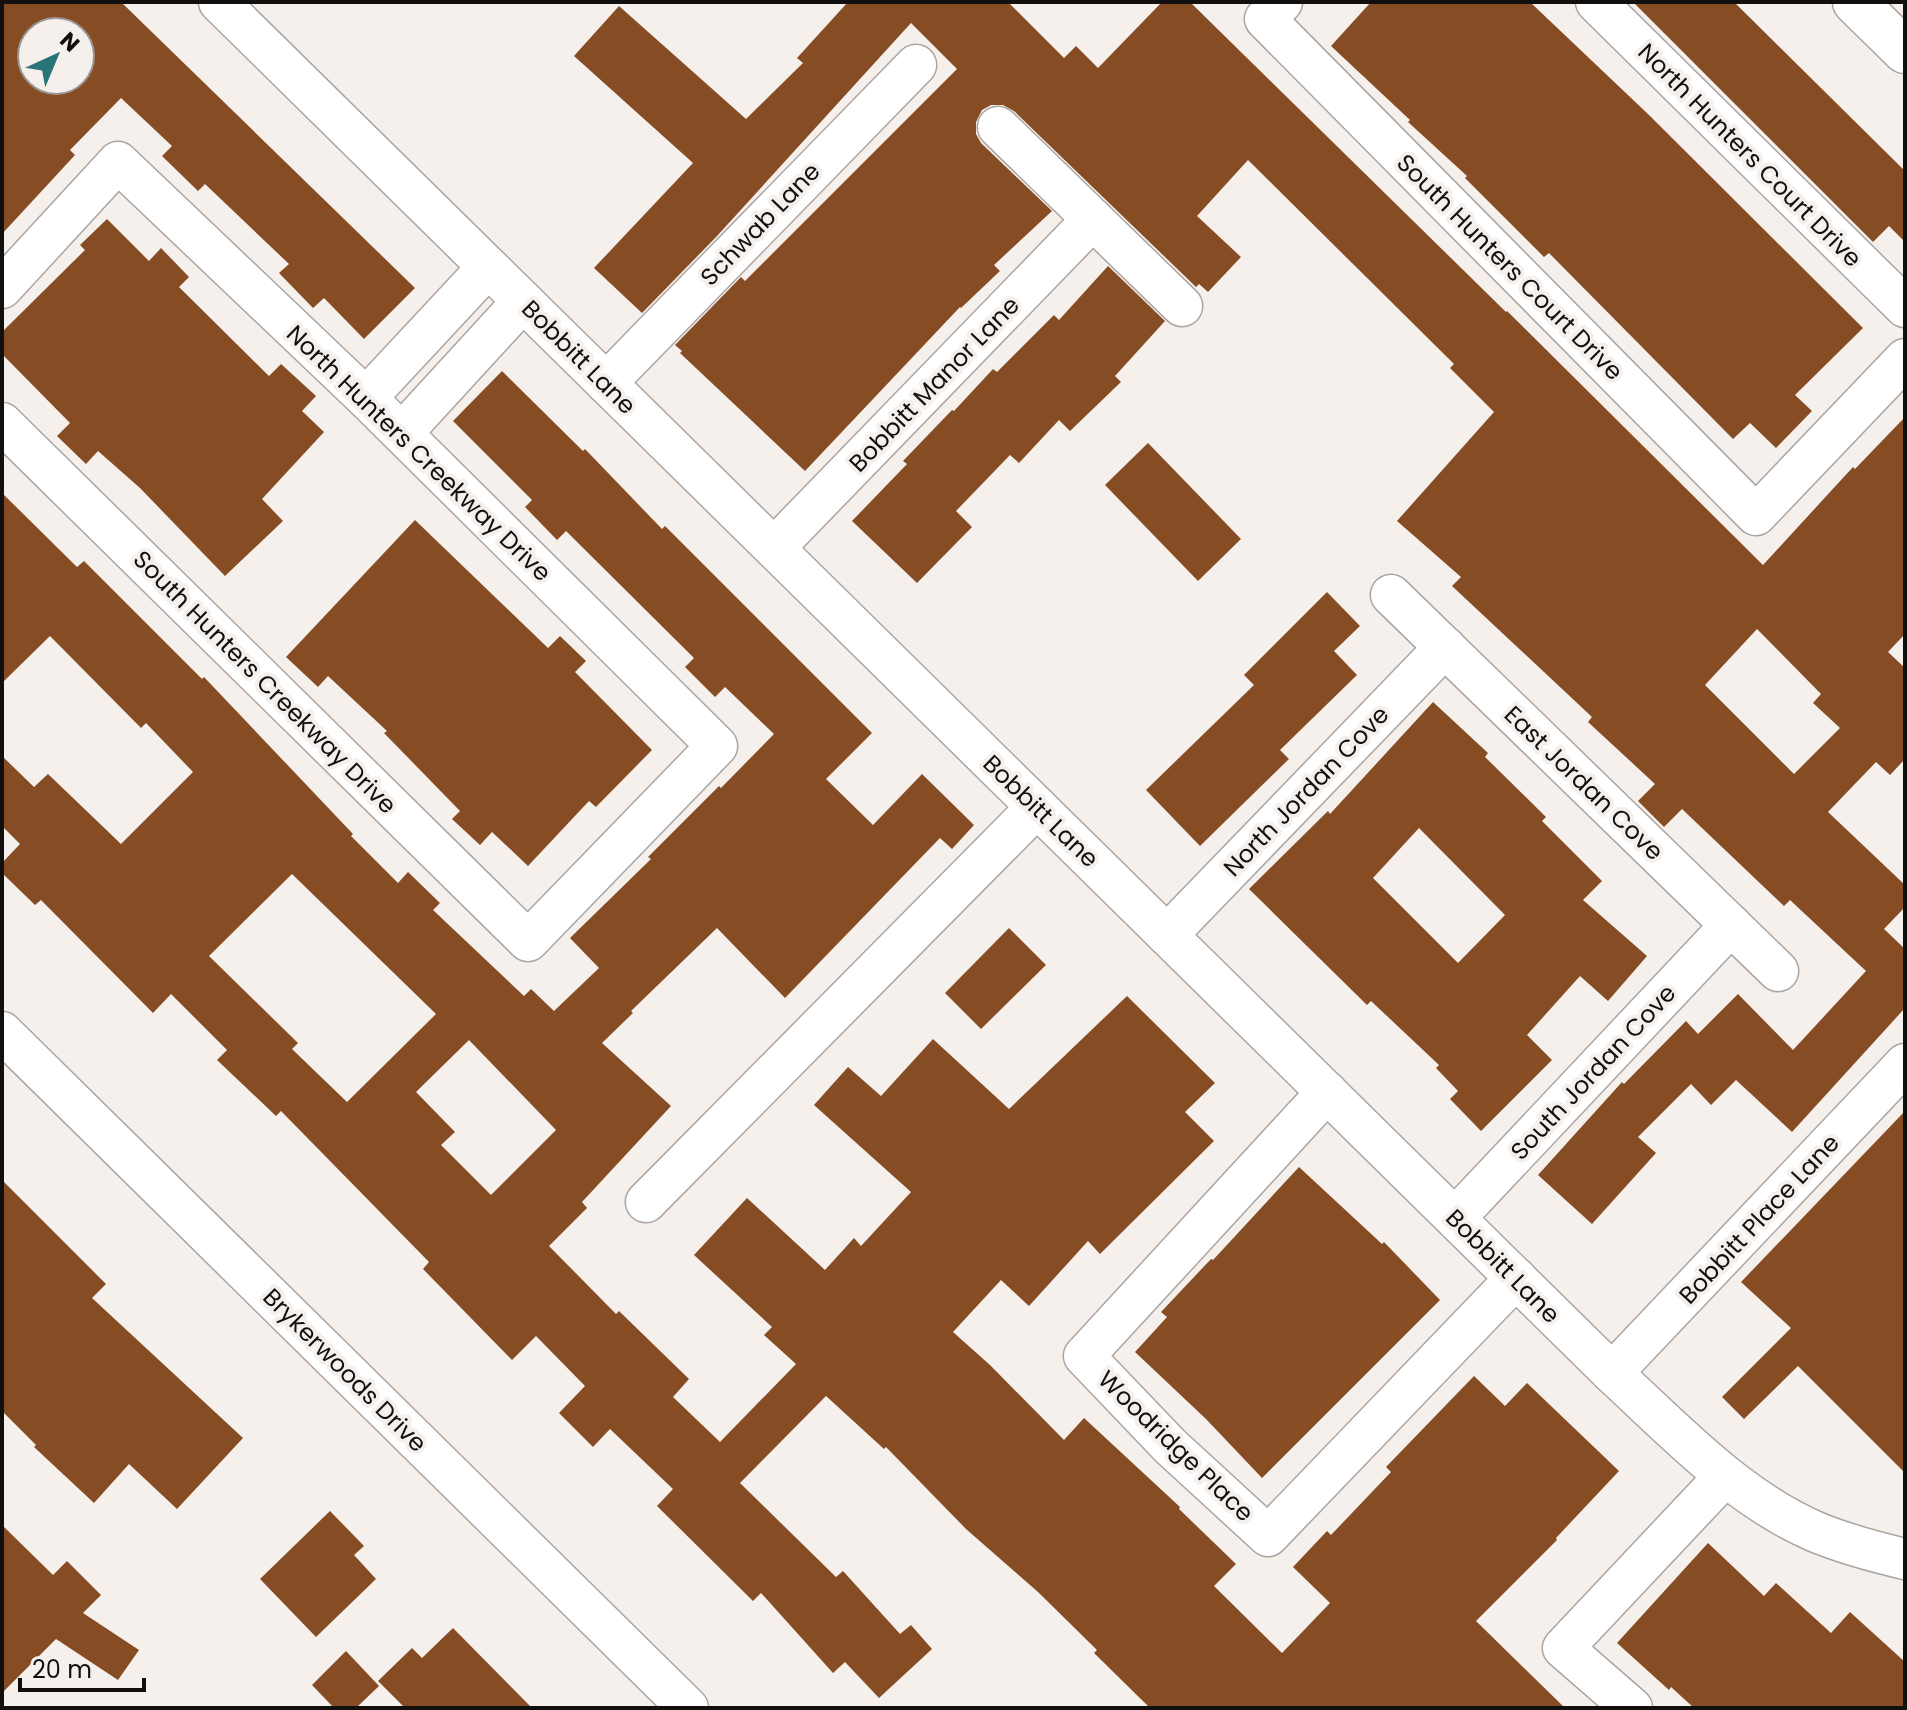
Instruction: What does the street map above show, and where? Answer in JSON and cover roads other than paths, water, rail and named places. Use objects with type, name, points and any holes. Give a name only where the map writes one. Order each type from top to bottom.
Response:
[{"type":"main road","points":[[1855,2],[1905,51]]},
{"type":"street","name":"Bobbitt Lane","points":[[219,2],[1612,1373],[1725,1476],[1779,1513],[1816,1532],[1905,1559]]},
{"type":"street","name":"North Hunters Court Drive","points":[[1596,2],[1905,307]]},
{"type":"street","name":"South Hunters Court Drive","points":[[1273,11],[1756,515],[1905,359]]},
{"type":"street","name":"Schwab Lane","points":[[606,383],[916,65]]},
{"type":"street","points":[[998,127],[1182,306]]},
{"type":"street","name":"North Hunters Creekway Drive","points":[[2,288],[118,162],[402,433],[717,746]]},
{"type":"street","name":"Bobbitt Manor Lane","points":[[774,548],[1093,219]]},
{"type":"street","points":[[366,398],[488,267]]},
{"type":"street","points":[[402,433],[523,301]]},
{"type":"street","name":"South Hunters Creekway Drive","points":[[2,423],[528,941],[717,746]]},
{"type":"street","name":"East Jordan Cove","points":[[1391,595],[1778,971]]},
{"type":"street","name":"North Jordan Cove","points":[[1167,935],[1445,647]]},
{"type":"street","points":[[646,1202],[1037,807]]},
{"type":"street","name":"South Jordan Cove","points":[[1455,1218],[1731,925]]},
{"type":"street","name":"Brykerwoods Drive","points":[[2,1032],[688,1708]]},
{"type":"street","name":"Bobbitt Place Lane","points":[[1612,1373],[1905,1064]]},
{"type":"street","name":"Woodridge Place","points":[[1327,1092],[1084,1356],[1170,1446],[1268,1536],[1516,1278]]},
{"type":"street","points":[[1632,1708],[1563,1648],[1725,1476]]}]
